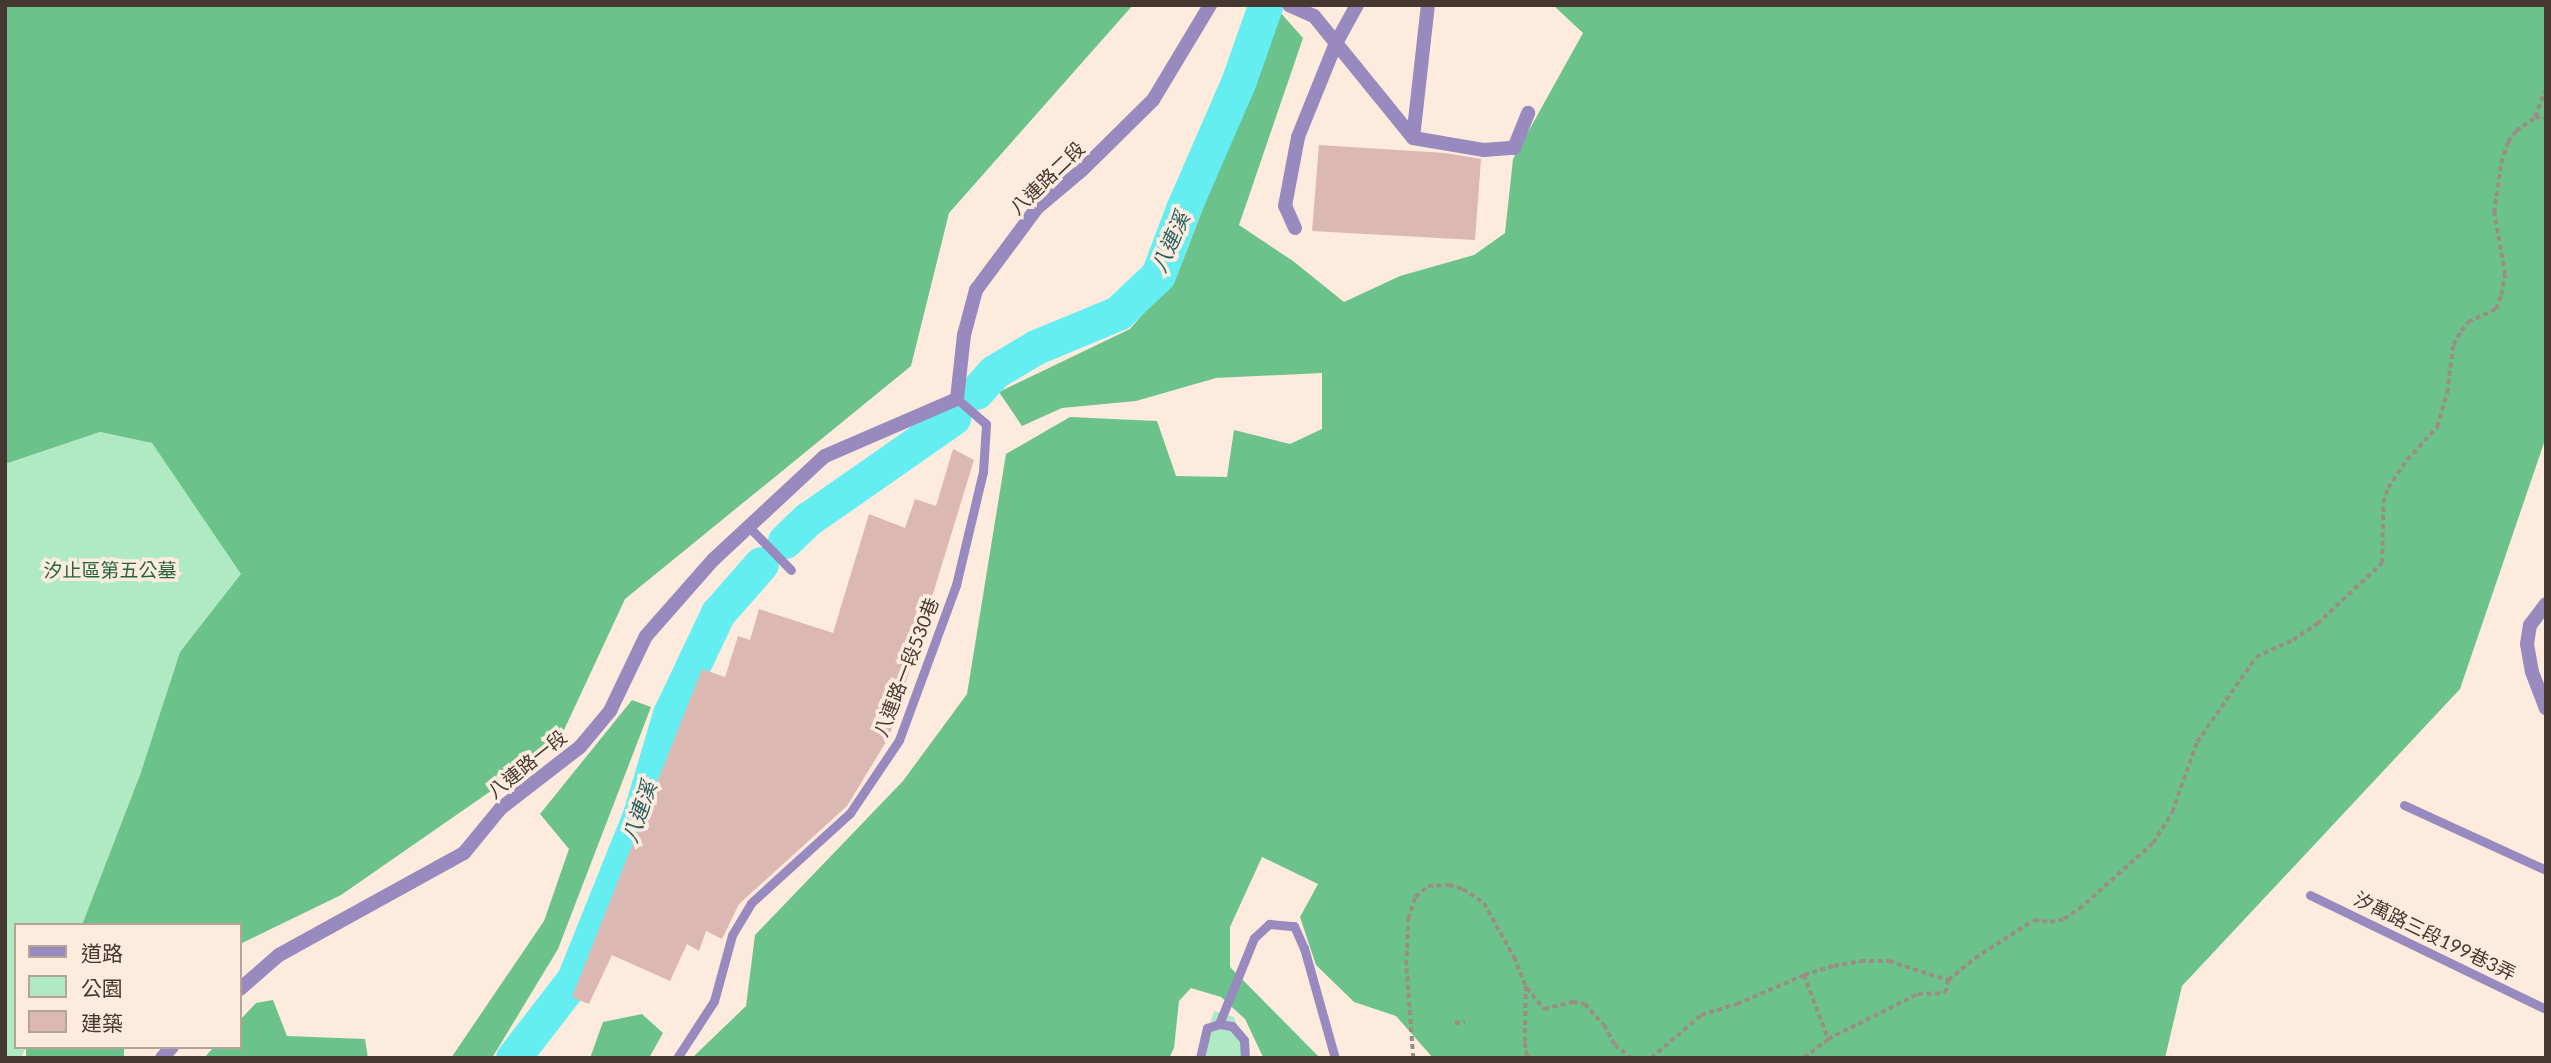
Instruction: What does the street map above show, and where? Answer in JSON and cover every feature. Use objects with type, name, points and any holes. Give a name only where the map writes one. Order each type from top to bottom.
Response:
[{"type":"street","name":"八連路二段","points":[[957,399],[964,335],[976,290],[1037,208],[1082,170],[1153,100],[1210,5]]},
{"type":"street","points":[[1289,5],[1314,16],[1413,138],[1483,150],[1514,148],[1528,113]]},
{"type":"street","points":[[1296,228],[1285,206],[1298,137],[1336,43],[1357,5]]},
{"type":"street","points":[[1413,138],[1428,5]]},
{"type":"street","name":"八連路一段","points":[[242,987],[279,955],[464,853],[501,808],[580,747],[610,711],[646,636],[715,559],[825,456],[957,399]]},
{"type":"street","points":[[2546,604],[2530,625],[2527,644],[2532,672],[2546,708]]},
{"type":"lane","name":"八連路一段530巷","points":[[677,1058],[715,1001],[732,935],[751,903],[850,813],[899,740],[956,585],[983,472],[986,424],[957,399]]},
{"type":"lane","points":[[749,527],[791,570]]},
{"type":"lane","points":[[2404,805],[2546,870]]},
{"type":"lane","name":"汐萬路三段199巷3弄","points":[[2310,895],[2546,1009]]},
{"type":"lane","points":[[1219,1024],[1254,938],[1269,924],[1294,926],[1304,948],[1335,1058]]},
{"type":"lane","points":[[1200,1058],[1207,1028],[1219,1024],[1232,1026],[1244,1040],[1245,1058]]},
{"type":"path","points":[[1804,1058],[1828,1039],[1919,993],[1945,993],[1948,979],[2034,920],[2050,922],[2064,919],[2080,909],[2153,844],[2172,812],[2197,742],[2256,657],[2293,640],[2316,624],[2382,564],[2381,516],[2388,488],[2407,460],[2437,427],[2447,393],[2453,345],[2461,331],[2468,322],[2496,309],[2501,295],[2505,275],[2494,213],[2496,186],[2508,142],[2516,131],[2535,117],[2546,88]]},
{"type":"path","points":[[2535,117],[2546,118]]},
{"type":"path","points":[[1413,1058],[1408,987],[1408,919],[1416,897],[1428,886],[1449,885],[1464,889],[1484,903],[1504,937],[1526,986],[1544,1009],[1573,1002],[1585,1004],[1604,1025],[1615,1045],[1632,1058]]},
{"type":"path","points":[[1410,894],[1416,897]]},
{"type":"path","points":[[1651,1058],[1701,1015],[1737,1004],[1804,975],[1861,961],[1889,961],[1948,979]]},
{"type":"path","points":[[1804,975],[1828,1039]]},
{"type":"path","points":[[1526,986],[1525,1043],[1527,1056],[1531,1058]]},
{"type":"path","points":[[1455,1023],[1465,1021]]},
{"type":"green space","points":[[5,5],[1133,5],[949,213],[911,366],[625,599],[557,745],[341,895],[242,943],[242,923],[83,923],[140,775],[180,652],[241,574],[152,443],[100,432],[5,464]]},
{"type":"green space","points":[[1553,5],[2546,5],[2546,437],[2460,689],[2182,986],[2165,1058],[1433,1058],[1396,1016],[1354,1002],[1316,965],[1300,917],[1318,884],[1262,857],[1230,927],[1230,967],[1320,1058],[1263,1057],[1245,1019],[1221,997],[1191,988],[1179,1001],[1174,1048],[1169,1058],[692,1058],[746,1006],[755,935],[903,781],[967,694],[1006,454],[1070,417],[1157,421],[1176,476],[1227,477],[1234,430],[1290,444],[1322,429],[1322,373],[1216,378],[1136,401],[1062,408],[1022,426],[999,392],[1130,329],[1178,273],[1279,11],[1303,38],[1239,225],[1293,261],[1344,302],[1400,276],[1474,255],[1505,233],[1513,159],[1583,33]]},
{"type":"green space","name":"汐止區第五公墓","points":[[100,432],[152,443],[242,574],[180,652],[140,775],[83,923],[14,923],[14,1049],[25,1049],[21,1058],[5,1058],[5,464]]},
{"type":"green space","points":[[632,700],[651,707],[558,949],[492,1058],[451,1058],[544,921],[569,849],[540,814]]},
{"type":"green space","points":[[273,1000],[287,1036],[365,1039],[368,1058],[204,1058],[212,1049],[242,1049],[242,1018],[256,1003]]},
{"type":"green space","points":[[1214,1011],[1234,1017],[1249,1058],[1199,1058]]},
{"type":"green space","points":[[642,1014],[663,1033],[649,1058],[590,1058],[603,1022]]},
{"type":"green space","points":[[26,1049],[124,1049],[124,1058],[26,1058]]},
{"type":"building","points":[[1319,145],[1445,153],[1481,159],[1475,240],[1312,231]]},
{"type":"building","points":[[953,449],[974,460],[889,737],[847,806],[739,904],[722,939],[706,931],[699,951],[687,944],[670,981],[612,955],[589,1004],[572,997],[702,669],[725,677],[738,636],[750,640],[759,609],[833,633],[869,514],[905,528],[915,499],[936,506]]},
{"type":"waterway","name":"八連溪","points":[[976,392],[994,372],[1036,347],[1118,313],[1158,275],[1183,209],[1239,80],[1265,6]]},
{"type":"waterway","name":"八連溪","points":[[785,541],[808,519],[953,418]]},
{"type":"waterway","name":"八連溪","points":[[513,1058],[574,979],[640,815],[670,714],[718,613],[761,564]]}]
